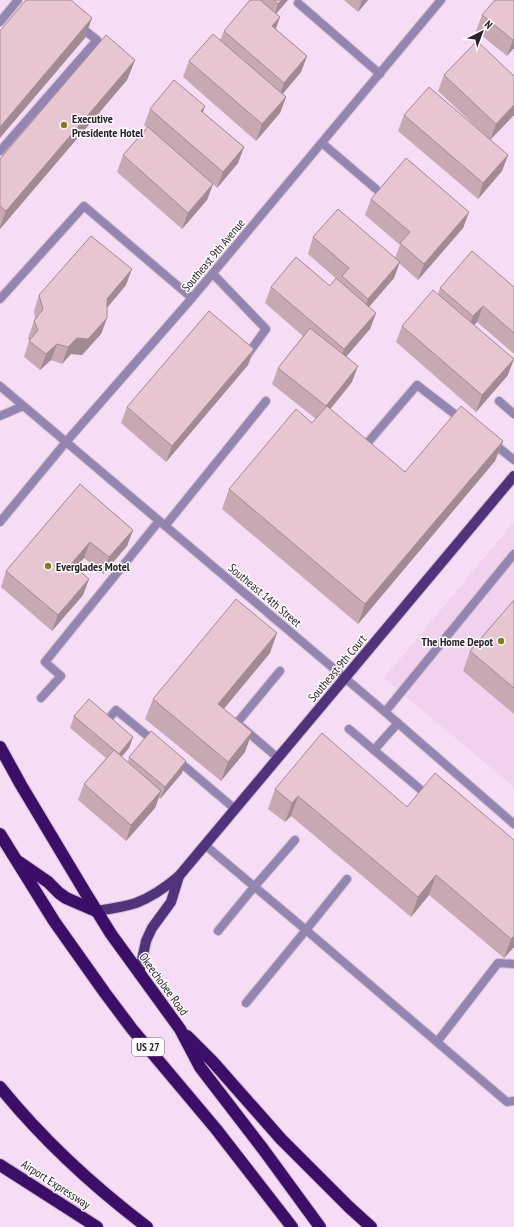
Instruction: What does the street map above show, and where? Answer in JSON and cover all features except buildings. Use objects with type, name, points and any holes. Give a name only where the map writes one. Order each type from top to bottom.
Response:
[{"type":"highway","name":"Okeechobee Road","points":[[0,747],[96,911],[139,974],[180,1029],[200,1067],[320,1227]]},
{"type":"highway","name":"US 27","points":[[0,834],[67,940],[105,993],[132,1029],[216,1128],[292,1227]]},
{"type":"highway","points":[[15,859],[48,882],[66,898],[96,911]]},
{"type":"highway","points":[[180,1029],[213,1062],[281,1139],[371,1227]]},
{"type":"highway","points":[[0,1087],[18,1109],[82,1173],[116,1203],[147,1227]]},
{"type":"highway","name":"Airport Expressway","points":[[0,1165],[96,1227]]},
{"type":"main road","name":"Southeast 9th Court","points":[[96,911],[123,906],[143,900],[161,890],[179,876],[514,476]]},
{"type":"main road","name":"Southeast 9th Court","points":[[139,974],[146,941],[152,928],[171,902],[179,876]]},
{"type":"street","points":[[0,22],[18,0]]},
{"type":"street","name":"Southeast 9th Avenue","points":[[0,522],[66,442],[213,274],[441,0]]},
{"type":"street","points":[[298,3],[380,74]]},
{"type":"street","points":[[0,152],[97,40],[72,20]]},
{"type":"street","points":[[322,143],[376,189]]},
{"type":"street","points":[[0,299],[84,206],[192,298]]},
{"type":"street","points":[[213,274],[266,329],[248,354]]},
{"type":"street","points":[[364,446],[417,385],[466,423]]},
{"type":"street","name":"Southeast 14th Street","points":[[0,386],[398,723],[514,824]]},
{"type":"street","points":[[41,698],[61,676],[45,662],[266,400]]},
{"type":"street","points":[[499,401],[514,414]]},
{"type":"street","points":[[0,416],[23,406]]},
{"type":"street","points":[[484,437],[514,460]]},
{"type":"street","points":[[385,712],[514,554]]},
{"type":"street","points":[[278,758],[237,723],[280,670]]},
{"type":"street","points":[[99,730],[116,710],[235,809]]},
{"type":"street","points":[[374,750],[398,723]]},
{"type":"street","points":[[349,729],[420,789]]},
{"type":"street","points":[[218,930],[254,886],[296,840]]},
{"type":"street","points":[[205,844],[507,1102],[514,1101]]},
{"type":"street","points":[[246,1003],[347,879]]},
{"type":"street","points":[[437,1042],[498,963],[514,964]]},
{"type":"shaded area","points":[[514,522],[514,787],[384,678]]},
{"type":"place","name":"Executive Presidente Hotel","points":[[64,125]]},
{"type":"place","name":"Everglades Motel","points":[[48,566]]},
{"type":"place","name":"The Home Depot","points":[[501,641]]}]
